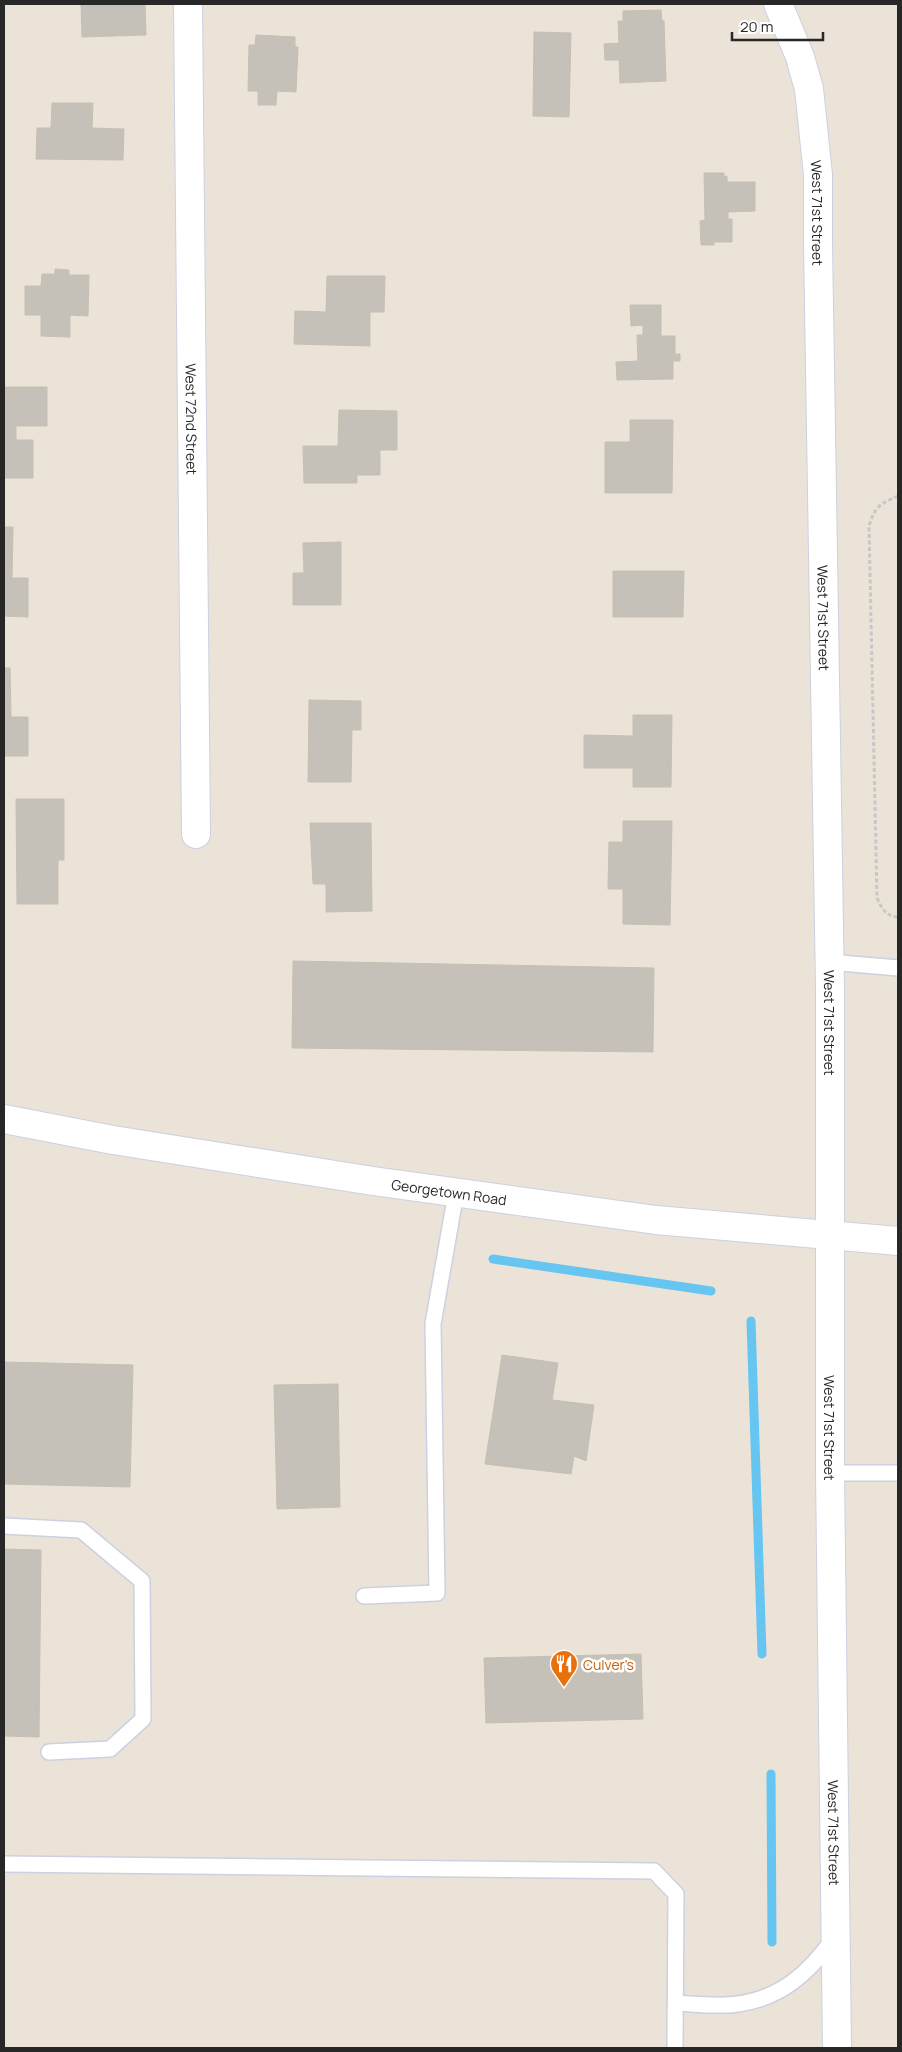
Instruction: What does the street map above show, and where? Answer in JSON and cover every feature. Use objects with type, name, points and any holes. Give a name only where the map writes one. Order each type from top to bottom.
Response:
[{"type":"main road","name":"West 72nd Street","points":[[188,4],[196,834]]},
{"type":"main road","name":"West 71st Street","points":[[778,4],[800,57],[809,89],[814,125],[819,202],[818,264],[829,962],[830,1473],[837,2048]]},
{"type":"main road","name":"Georgetown Road","points":[[4,1119],[113,1140],[456,1192],[699,1225],[898,1241]]},
{"type":"lane","points":[[829,962],[898,968]]},
{"type":"lane","points":[[364,1596],[437,1593],[433,1324],[456,1192]]},
{"type":"lane","points":[[830,1473],[898,1473]]},
{"type":"lane","points":[[4,1526],[81,1530],[142,1581],[143,1719],[110,1749],[49,1752]]},
{"type":"lane","points":[[4,1864],[654,1871],[676,1894],[675,2048]]},
{"type":"lane","points":[[676,2003],[737,2004],[764,1997],[791,1984],[816,1962],[836,1936]]},
{"type":"path","points":[[898,496],[881,504],[873,511],[869,526],[877,898],[882,911],[892,917],[898,917]]},
{"type":"building","points":[[81,4],[145,4],[146,35],[82,37]]},
{"type":"building","points":[[661,10],[662,21],[664,21],[666,81],[620,83],[619,60],[605,60],[604,44],[619,43],[618,21],[623,21],[623,11]]},
{"type":"building","points":[[534,32],[571,33],[569,117],[533,116]]},
{"type":"building","points":[[256,35],[295,37],[295,47],[298,47],[296,92],[277,91],[276,105],[258,105],[258,91],[248,91],[249,45],[255,45]]},
{"type":"building","points":[[52,103],[93,103],[92,128],[124,129],[123,160],[36,159],[37,128],[51,128]]},
{"type":"building","points":[[704,173],[724,173],[724,177],[727,176],[727,182],[755,182],[755,211],[728,212],[728,219],[732,219],[732,242],[714,242],[714,245],[701,245],[700,221],[705,220]]},
{"type":"building","points":[[55,269],[69,270],[69,275],[89,275],[88,316],[70,315],[70,337],[41,336],[41,315],[25,315],[25,286],[41,286],[42,274],[55,274]]},
{"type":"building","points":[[327,276],[385,276],[384,312],[370,312],[370,346],[294,344],[295,311],[326,312]]},
{"type":"building","points":[[630,305],[661,305],[661,336],[675,336],[675,354],[680,354],[680,361],[673,361],[673,379],[617,380],[616,362],[638,361],[637,335],[643,335],[643,325],[631,326]]},
{"type":"building","points":[[4,387],[47,387],[47,426],[16,426],[16,440],[33,440],[33,478],[4,478]]},
{"type":"building","points":[[339,410],[397,411],[397,450],[380,450],[380,475],[357,475],[357,483],[304,483],[303,446],[338,446]]},
{"type":"building","points":[[630,420],[673,420],[672,493],[605,493],[605,442],[630,442]]},
{"type":"building","points":[[4,527],[13,527],[12,578],[28,578],[28,617],[4,616]]},
{"type":"building","points":[[341,542],[341,605],[293,605],[293,573],[304,573],[303,543]]},
{"type":"building","points":[[613,571],[684,571],[683,617],[613,617]]},
{"type":"building","points":[[4,668],[10,668],[11,717],[28,717],[28,756],[4,756]]},
{"type":"building","points":[[309,700],[361,701],[361,730],[352,730],[351,782],[308,782]]},
{"type":"building","points":[[633,715],[672,715],[671,787],[633,787],[633,768],[584,768],[584,735],[633,736]]},
{"type":"building","points":[[16,799],[64,799],[64,860],[58,860],[58,904],[17,904]]},
{"type":"building","points":[[623,821],[672,821],[670,925],[623,924],[623,889],[608,889],[609,842],[623,842]]},
{"type":"building","points":[[310,823],[371,823],[372,911],[326,912],[326,884],[313,884]]},
{"type":"building","points":[[293,961],[654,968],[653,1052],[292,1048]]},
{"type":"building","points":[[502,1355],[558,1363],[552,1400],[594,1405],[586,1461],[574,1456],[571,1474],[485,1464]]},
{"type":"building","points":[[4,1362],[133,1365],[130,1487],[4,1484]]},
{"type":"building","points":[[338,1384],[340,1507],[277,1509],[274,1385]]},
{"type":"building","points":[[4,1549],[41,1550],[39,1737],[4,1736]]},
{"type":"building","name":"Culver's","points":[[641,1654],[643,1719],[486,1723],[484,1658]]},
{"type":"waterway","points":[[493,1259],[711,1291]]},
{"type":"waterway","points":[[751,1321],[762,1654]]},
{"type":"waterway","points":[[771,1774],[772,1942]]},
{"type":"place","name":"Culver's","points":[[564,1688]]}]
